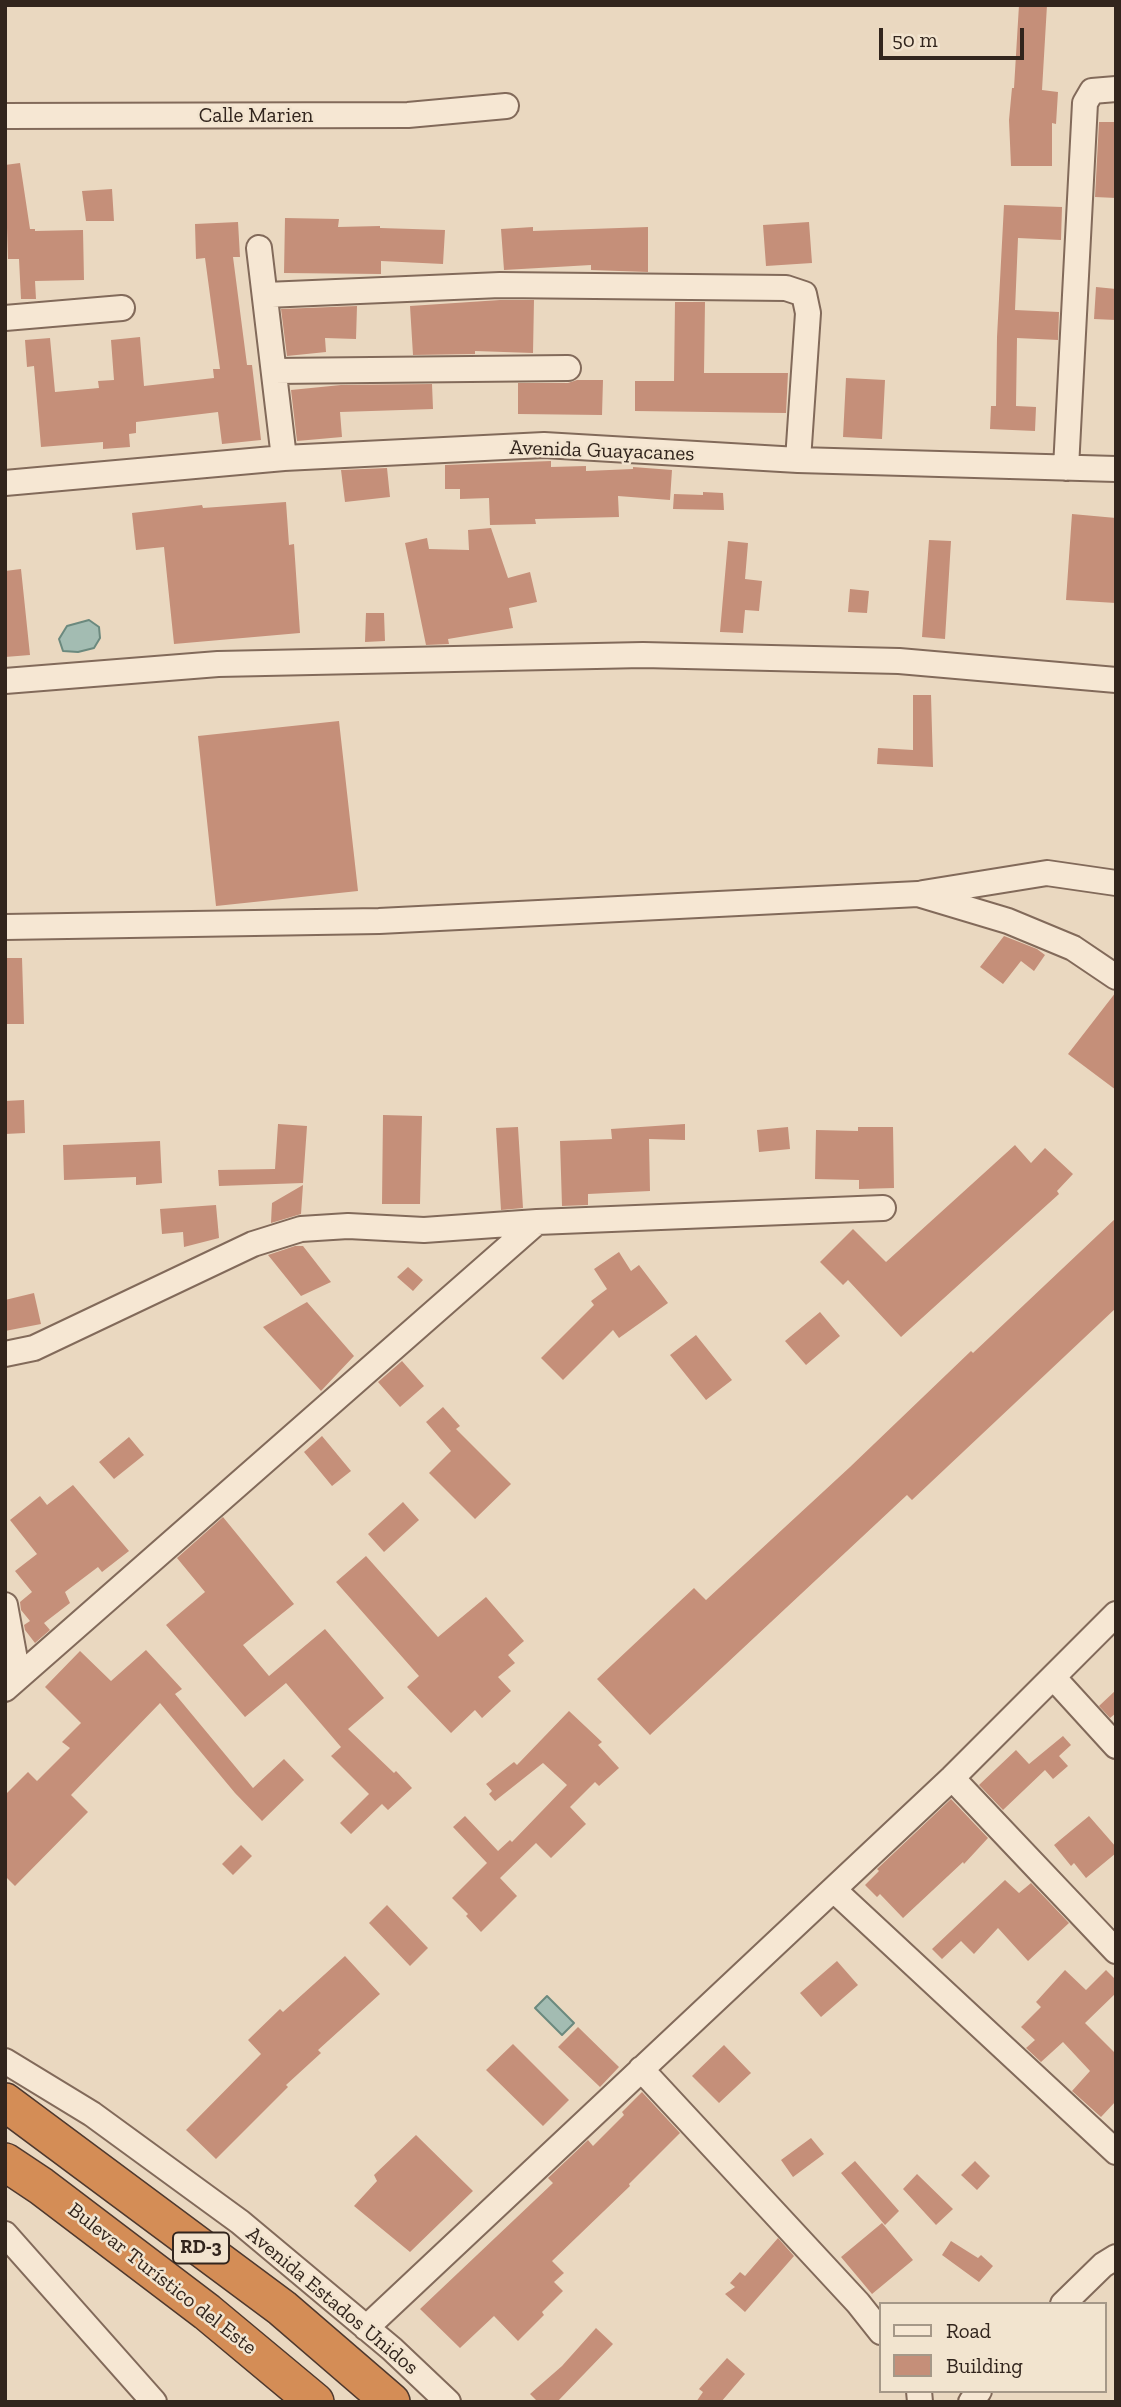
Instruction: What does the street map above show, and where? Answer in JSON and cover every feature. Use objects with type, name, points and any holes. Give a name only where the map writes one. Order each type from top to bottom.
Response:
[{"type":"highway","name":"RD-3","points":[[5,2102],[282,2308],[391,2402]]},
{"type":"highway","name":"Bulevar Turístico del Este","points":[[5,2162],[41,2186],[207,2312],[315,2402]]},
{"type":"street","points":[[1066,468],[1085,103],[1092,92],[1116,89]]},
{"type":"street","name":"Calle Marien","points":[[5,116],[408,115],[506,106]]},
{"type":"street","points":[[259,248],[284,458]]},
{"type":"street","points":[[266,295],[499,285],[786,288],[804,294],[808,313],[798,460]]},
{"type":"street","points":[[5,318],[122,308]]},
{"type":"street","points":[[274,371],[568,368]]},
{"type":"street","name":"Avenida Guayacanes","points":[[5,483],[284,458],[544,445],[798,460],[1116,469]]},
{"type":"street","points":[[5,681],[218,664],[643,655],[899,661],[1116,681]]},
{"type":"street","points":[[5,927],[379,921],[918,894],[1047,873],[1116,883]]},
{"type":"street","points":[[918,894],[1008,922],[1073,948],[1116,977]]},
{"type":"street","points":[[5,1354],[34,1348],[253,1244],[301,1229],[348,1226],[424,1230],[537,1222],[883,1208]]},
{"type":"street","points":[[12,1682],[537,1222]]},
{"type":"street","points":[[5,1605],[12,1682]]},
{"type":"street","points":[[366,2328],[952,1778],[1116,1614]]},
{"type":"street","points":[[1053,1677],[1116,1746]]},
{"type":"street","points":[[952,1778],[1116,1951]]},
{"type":"street","points":[[834,1889],[1116,2152]]},
{"type":"street","name":"Avenida Estados Unidos","points":[[5,2061],[92,2114],[240,2222],[366,2328],[448,2402]]},
{"type":"street","points":[[641,2069],[858,2303],[880,2331]]},
{"type":"street","points":[[5,2234],[154,2402]]},
{"type":"street","points":[[1065,2302],[1103,2265],[1116,2257]]},
{"type":"shaded area","points":[[89,620],[99,627],[100,638],[94,648],[78,652],[63,651],[59,639],[67,626]]},
{"type":"shaded area","points":[[547,1996],[574,2023],[562,2035],[535,2008]]},
{"type":"building","points":[[1019,5],[1047,5],[1042,90],[1058,92],[1056,124],[1052,123],[1052,166],[1011,166],[1009,120],[1014,88]]},
{"type":"building","points":[[1099,122],[1116,122],[1116,198],[1095,197]]},
{"type":"building","points":[[20,163],[30,229],[83,230],[84,280],[35,281],[36,299],[21,299],[19,259],[8,259],[5,165]]},
{"type":"building","points":[[112,189],[114,221],[86,221],[82,191]]},
{"type":"building","points":[[1004,205],[1062,207],[1061,240],[1018,238],[1015,310],[1059,312],[1058,340],[1017,338],[1016,406],[1036,407],[1035,431],[990,429],[991,406],[996,406]]},
{"type":"building","points":[[285,218],[339,219],[338,227],[380,226],[445,230],[443,264],[381,261],[381,274],[284,273]]},
{"type":"building","points":[[238,222],[240,257],[233,257],[247,365],[252,365],[261,440],[222,444],[218,412],[136,422],[136,433],[129,434],[130,447],[103,449],[103,442],[41,447],[34,366],[27,367],[25,340],[50,338],[55,392],[99,388],[98,381],[114,380],[111,340],[140,337],[144,386],[214,378],[213,369],[220,369],[205,258],[196,259],[195,224]]},
{"type":"building","points":[[809,222],[812,263],[766,266],[763,225]]},
{"type":"building","points":[[533,227],[533,231],[648,227],[648,272],[591,270],[591,265],[504,270],[501,229]]},
{"type":"building","points":[[1096,287],[1116,289],[1116,320],[1094,319]]},
{"type":"building","points":[[534,300],[533,353],[475,351],[475,354],[413,355],[410,306]]},
{"type":"building","points":[[675,302],[705,302],[704,373],[788,373],[786,413],[635,411],[635,381],[674,381]]},
{"type":"building","points":[[357,306],[356,339],[325,338],[326,352],[287,356],[281,309]]},
{"type":"building","points":[[846,378],[885,380],[882,439],[843,437]]},
{"type":"building","points":[[577,380],[603,380],[602,415],[518,414],[518,383],[568,383]]},
{"type":"building","points":[[432,384],[433,409],[340,412],[342,437],[297,441],[291,390],[341,385]]},
{"type":"building","points":[[551,461],[551,467],[586,466],[586,471],[633,467],[672,470],[670,500],[618,496],[619,517],[535,519],[536,524],[490,525],[489,498],[460,499],[460,489],[445,489],[445,465]]},
{"type":"building","points":[[387,468],[390,497],[345,502],[341,470]]},
{"type":"building","points":[[703,492],[723,493],[724,510],[673,509],[674,494],[703,495]]},
{"type":"building","points":[[286,502],[289,545],[294,544],[300,633],[174,644],[164,547],[136,550],[132,513],[202,505],[203,508]]},
{"type":"building","points":[[1072,514],[1116,518],[1116,603],[1066,600]]},
{"type":"building","points":[[491,528],[508,578],[530,572],[537,602],[509,608],[513,628],[448,639],[449,644],[426,645],[405,543],[427,538],[429,549],[469,550],[468,530]]},
{"type":"building","points":[[929,540],[951,541],[945,639],[922,637]]},
{"type":"building","points":[[728,541],[748,543],[745,579],[762,581],[759,611],[745,610],[743,633],[720,632]]},
{"type":"building","points":[[21,569],[30,655],[5,657],[5,571]]},
{"type":"building","points":[[850,589],[869,591],[867,613],[848,612]]},
{"type":"building","points":[[366,613],[384,613],[385,641],[365,642]]},
{"type":"building","points":[[913,695],[931,695],[933,767],[877,764],[878,748],[913,750]]},
{"type":"building","points":[[339,721],[358,891],[216,906],[198,736]]},
{"type":"building","points":[[1004,936],[1045,955],[1034,971],[1021,961],[1003,984],[980,967]]},
{"type":"building","points":[[6,958],[22,958],[24,1024],[5,1024]]},
{"type":"building","points":[[1116,992],[1116,1090],[1068,1054]]},
{"type":"building","points":[[24,1100],[25,1133],[5,1134],[5,1101]]},
{"type":"building","points":[[383,1115],[422,1116],[420,1204],[382,1204]]},
{"type":"building","points":[[278,1124],[307,1126],[303,1183],[219,1186],[218,1170],[275,1169]]},
{"type":"building","points":[[685,1124],[685,1140],[649,1139],[650,1191],[588,1194],[588,1205],[562,1206],[560,1141],[612,1139],[611,1129]]},
{"type":"building","points":[[518,1127],[523,1208],[501,1210],[496,1128]]},
{"type":"building","points":[[788,1127],[790,1149],[759,1152],[757,1130]]},
{"type":"building","points":[[858,1127],[893,1127],[894,1188],[859,1189],[859,1180],[815,1179],[816,1130],[858,1131]]},
{"type":"building","points":[[160,1141],[162,1183],[136,1185],[136,1177],[64,1180],[63,1145]]},
{"type":"building","points":[[1015,1145],[1031,1163],[1045,1148],[1073,1174],[1057,1191],[1059,1194],[901,1337],[848,1280],[843,1285],[820,1262],[853,1229],[886,1262]]},
{"type":"building","points":[[303,1185],[301,1214],[271,1223],[272,1203]]},
{"type":"building","points":[[216,1205],[219,1238],[184,1247],[183,1232],[162,1234],[160,1209]]},
{"type":"building","points":[[1116,1218],[1116,1308],[912,1500],[907,1495],[650,1735],[597,1679],[694,1588],[706,1600]]},
{"type":"building","points":[[303,1246],[331,1282],[301,1296],[268,1255]]},
{"type":"building","points":[[619,1252],[631,1271],[639,1265],[668,1303],[619,1338],[613,1330],[563,1380],[541,1358],[594,1305],[591,1301],[607,1289],[594,1269]]},
{"type":"building","points":[[408,1267],[423,1280],[413,1291],[397,1277]]},
{"type":"building","points":[[34,1293],[41,1324],[5,1331],[5,1300]]},
{"type":"building","points":[[307,1302],[354,1356],[321,1391],[263,1327]]},
{"type":"building","points":[[820,1312],[840,1336],[806,1365],[785,1341]]},
{"type":"building","points":[[696,1335],[732,1380],[706,1400],[670,1355]]},
{"type":"building","points":[[402,1361],[424,1386],[400,1407],[378,1382]]},
{"type":"building","points":[[443,1407],[460,1426],[456,1429],[511,1484],[475,1519],[429,1473],[451,1451],[426,1422]]},
{"type":"building","points":[[322,1436],[351,1471],[332,1486],[304,1452]]},
{"type":"building","points":[[129,1437],[144,1455],[114,1479],[99,1462]]},
{"type":"building","points":[[73,1485],[129,1551],[102,1572],[98,1567],[65,1592],[70,1603],[44,1623],[50,1630],[35,1643],[25,1630],[24,1625],[30,1621],[21,1610],[20,1602],[32,1592],[15,1571],[37,1554],[10,1520],[40,1496],[47,1505]]},
{"type":"building","points":[[403,1502],[419,1520],[384,1552],[368,1534]]},
{"type":"building","points":[[223,1517],[294,1604],[243,1645],[269,1676],[325,1629],[384,1698],[348,1729],[412,1788],[388,1810],[382,1804],[351,1834],[340,1823],[369,1794],[331,1756],[341,1747],[286,1683],[245,1717],[166,1625],[205,1592],[177,1558]]},
{"type":"building","points":[[366,1556],[438,1637],[486,1597],[524,1641],[508,1655],[515,1663],[498,1677],[511,1691],[482,1718],[475,1710],[451,1733],[407,1687],[419,1676],[336,1582]]},
{"type":"building","points":[[146,1650],[182,1689],[175,1694],[253,1788],[284,1759],[304,1780],[262,1821],[235,1793],[160,1703],[71,1795],[88,1812],[15,1886],[5,1876],[5,1795],[28,1772],[37,1781],[70,1748],[62,1742],[81,1723],[45,1687],[80,1651],[111,1681]]},
{"type":"building","points":[[1116,1690],[1116,1713],[1110,1718],[1099,1706]]},
{"type":"building","points":[[569,1711],[602,1742],[598,1745],[619,1768],[599,1786],[595,1782],[570,1807],[586,1824],[551,1858],[536,1843],[500,1878],[517,1896],[481,1932],[452,1898],[487,1863],[453,1827],[465,1816],[498,1851],[510,1840],[512,1842],[567,1785],[543,1763],[495,1801],[486,1784],[514,1762],[517,1765]]},
{"type":"building","points":[[1063,1736],[1071,1745],[1059,1756],[1068,1766],[1053,1779],[1045,1770],[1003,1810],[979,1785],[1016,1750],[1029,1764]]},
{"type":"building","points":[[951,1799],[988,1838],[964,1864],[963,1862],[903,1918],[880,1894],[877,1897],[865,1885],[879,1871],[877,1869]]},
{"type":"building","points":[[1089,1816],[1116,1847],[1116,1853],[1086,1878],[1074,1863],[1071,1866],[1054,1845]]},
{"type":"building","points":[[241,1845],[252,1856],[233,1875],[222,1864]]},
{"type":"building","points":[[1005,1880],[1019,1893],[1031,1883],[1069,1923],[1028,1961],[998,1928],[974,1954],[961,1941],[942,1959],[932,1949]]},
{"type":"building","points":[[387,1905],[428,1948],[410,1966],[369,1923]]},
{"type":"building","points":[[345,1956],[380,1994],[318,2050],[321,2053],[286,2085],[288,2087],[216,2159],[186,2130],[261,2054],[248,2040],[280,2009],[283,2012]]},
{"type":"building","points":[[837,1961],[858,1985],[821,2017],[800,1993]]},
{"type":"building","points":[[1065,1970],[1086,1990],[1106,1970],[1116,1980],[1116,1993],[1085,2023],[1116,2054],[1116,2101],[1101,2117],[1072,2091],[1090,2071],[1063,2042],[1041,2062],[1026,2048],[1035,2040],[1021,2027],[1041,2007],[1036,2002]]},
{"type":"building","points":[[578,2027],[619,2067],[600,2087],[558,2047]]},
{"type":"building","points":[[513,2044],[569,2100],[543,2126],[486,2070]]},
{"type":"building","points":[[724,2045],[751,2073],[719,2103],[692,2076]]},
{"type":"building","points":[[642,2092],[680,2133],[630,2186],[552,2261],[564,2273],[554,2282],[563,2291],[518,2341],[494,2316],[460,2348],[420,2309],[553,2183],[548,2178],[588,2140],[593,2146],[624,2115],[622,2112]]},
{"type":"building","points":[[416,2135],[473,2191],[410,2252],[354,2206],[377,2181],[374,2175]]},
{"type":"building","points":[[811,2138],[824,2154],[793,2177],[781,2160]]},
{"type":"building","points":[[855,2161],[899,2211],[885,2225],[841,2173]]},
{"type":"building","points":[[975,2161],[990,2176],[977,2190],[961,2175]]},
{"type":"building","points":[[917,2174],[953,2209],[936,2225],[903,2189]]},
{"type":"building","points":[[882,2223],[913,2260],[872,2294],[841,2257]]},
{"type":"building","points":[[778,2238],[794,2256],[745,2312],[725,2294],[735,2287],[730,2283],[740,2272],[745,2276]]},
{"type":"building","points":[[951,2241],[978,2258],[981,2255],[993,2266],[979,2282],[942,2255]]},
{"type":"building","points":[[596,2328],[613,2344],[557,2402],[538,2402],[530,2394],[562,2366]]},
{"type":"building","points":[[727,2358],[745,2374],[721,2402],[696,2402],[703,2392],[699,2389]]}]
